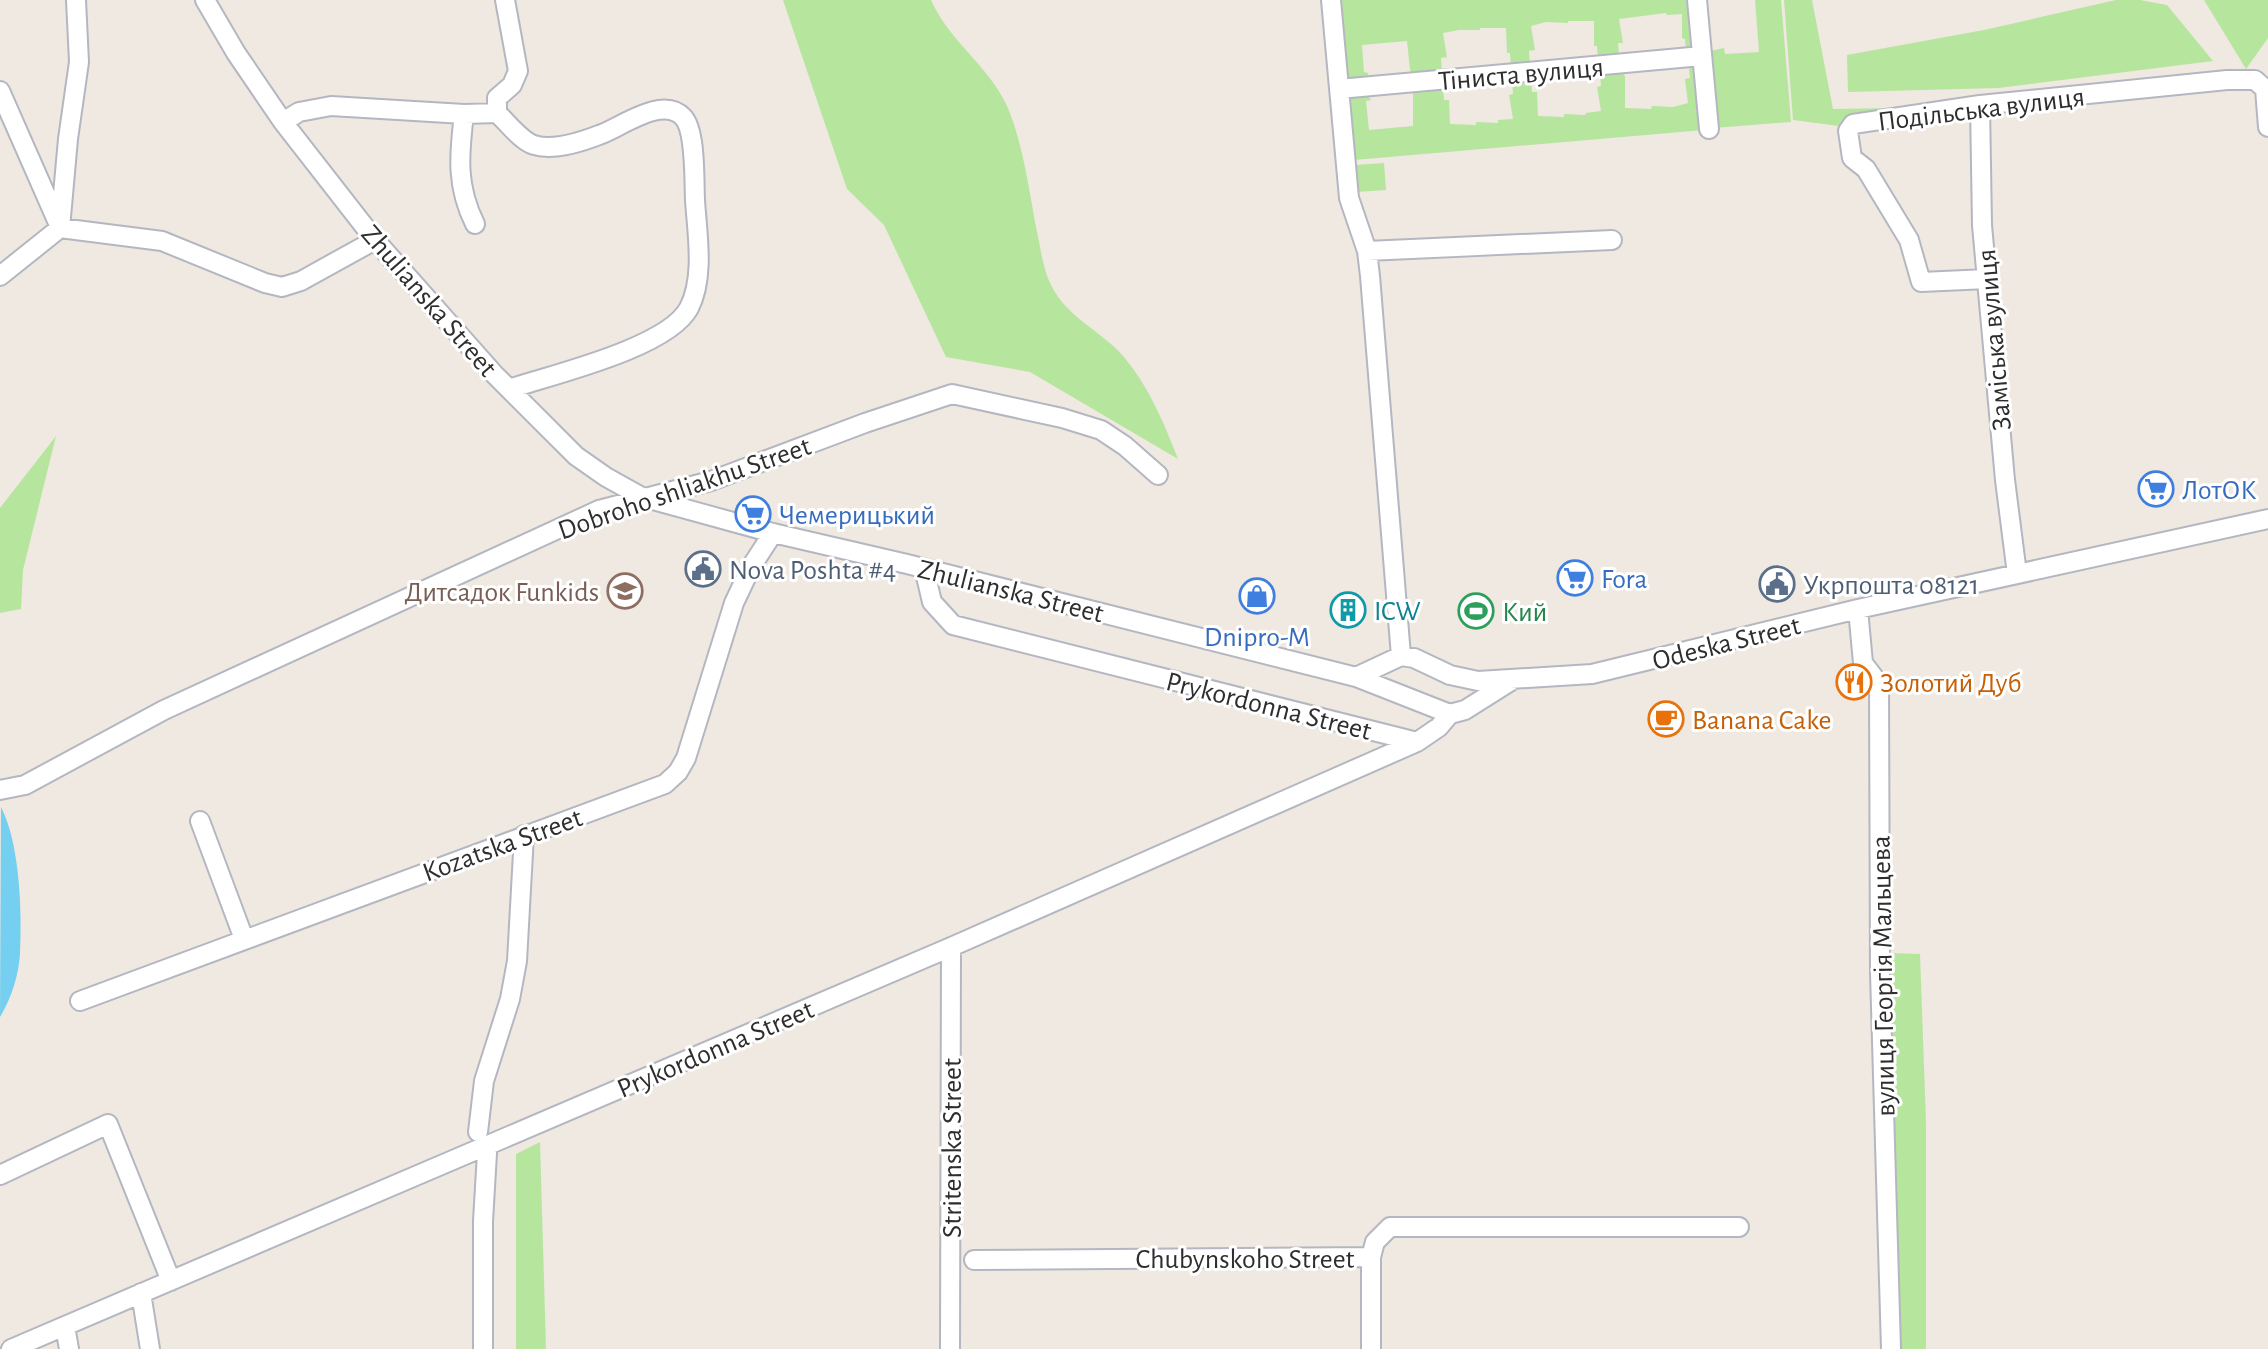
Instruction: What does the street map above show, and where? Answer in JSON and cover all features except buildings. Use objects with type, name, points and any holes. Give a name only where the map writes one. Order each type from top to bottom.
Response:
[{"type":"street","points":[[60,228],[79,62],[76,0]]},
{"type":"street","name":"Zhulianska Street","points":[[205,0],[236,53],[283,122],[375,240],[509,389],[576,456],[606,477],[642,497],[773,533],[1356,677],[1450,714]]},
{"type":"street","points":[[497,113],[497,98],[512,85],[518,71],[505,0]]},
{"type":"street","points":[[1331,0],[1349,198],[1367,251],[1396,658],[1386,672],[1392,689]]},
{"type":"street","points":[[1697,0],[1709,129]]},
{"type":"street","name":"Тіниста вулиця","points":[[1339,89],[1702,56]]},
{"type":"street","name":"Подільська вулиця","points":[[1987,279],[1921,282],[1909,240],[1866,169],[1852,158],[1848,131],[1853,124],[1980,105],[2227,80],[2255,80],[2265,89],[2268,127]]},
{"type":"street","points":[[0,91],[60,228]]},
{"type":"street","name":"Заміська вулиця","points":[[1980,105],[1982,225],[2005,480],[2017,574]]},
{"type":"street","points":[[283,122],[299,112],[331,106],[497,113],[532,145],[555,146],[600,135],[657,110],[679,113],[686,120],[692,140],[698,243],[696,281],[688,309],[670,329],[643,344],[509,389]]},
{"type":"street","points":[[464,114],[458,164],[466,206],[475,224]]},
{"type":"street","points":[[0,276],[60,228],[162,241],[282,287],[301,281],[375,240]]},
{"type":"street","points":[[1367,251],[1612,240]]},
{"type":"street","name":"Dobroho shliakhu Street","points":[[0,790],[25,785],[164,710],[599,510],[711,481],[952,394],[1062,418],[1101,430],[1158,475]]},
{"type":"street","name":"Odeska Street","points":[[1511,681],[1592,674],[1858,609],[2268,519]]},
{"type":"street","name":"Kozatska Street","points":[[80,1001],[665,784],[678,772],[686,758],[734,603],[751,567],[773,533]]},
{"type":"street","name":"Prykordonna Street","points":[[924,568],[932,602],[953,625],[1417,742]]},
{"type":"street","name":"вулиця Георгія Мальцева","points":[[1858,609],[1863,663],[1879,684],[1880,973],[1891,1349]]},
{"type":"street","points":[[1356,677],[1396,658],[1414,658],[1466,680],[1511,681]]},
{"type":"street","points":[[1466,680],[1474,692],[1472,705]]},
{"type":"street","name":"Prykordonna Street","points":[[11,1349],[951,947],[1417,742],[1439,727],[1450,714],[1465,710],[1511,681]]},
{"type":"street","points":[[200,821],[244,939]]},
{"type":"street","points":[[478,1132],[484,1081],[510,999],[517,961],[524,835]]},
{"type":"street","name":"Stritenska Street","points":[[950,1349],[951,947]]},
{"type":"street","points":[[0,1175],[108,1124],[171,1281]]},
{"type":"street","points":[[483,1349],[483,1221],[487,1153]]},
{"type":"street","name":"Chubynskoho Street","points":[[974,1260],[1371,1257],[1375,1242],[1390,1227],[1739,1227]]},
{"type":"street","points":[[1371,1257],[1371,1349]]},
{"type":"street","points":[[141,1293],[150,1349]]},
{"type":"street","points":[[65,1326],[69,1349]]},
{"type":"green space","points":[[783,0],[931,0],[948,28],[991,80],[1008,108],[1022,154],[1042,259],[1051,285],[1066,307],[1115,348],[1133,369],[1155,406],[1178,459],[1030,372],[946,357],[884,225],[847,189]]},
{"type":"green space","points":[[1339,0],[1691,0],[1696,46],[1686,52],[1685,39],[1682,38],[1682,14],[1619,19],[1623,43],[1618,43],[1619,56],[1598,59],[1597,46],[1594,46],[1594,21],[1546,22],[1531,26],[1535,50],[1529,51],[1530,65],[1511,67],[1506,28],[1459,30],[1443,33],[1447,57],[1441,58],[1442,74],[1413,76],[1407,41],[1362,45],[1364,72],[1368,73],[1369,79],[1351,80],[1346,76]]},
{"type":"green space","points":[[1755,0],[1781,0],[1791,122],[1714,128],[1710,51],[1724,48],[1725,54],[1759,52]]},
{"type":"green space","points":[[1784,0],[1812,0],[1833,109],[1894,108],[1839,126],[1793,120]]},
{"type":"green space","points":[[2116,0],[2167,5],[2213,61],[1998,88],[1848,92],[1847,55],[1984,30]]},
{"type":"green space","points":[[2204,0],[2268,0],[2268,38],[2246,69]]},
{"type":"green space","points":[[1694,66],[1697,69],[1704,130],[1354,160],[1348,100],[1352,95],[1367,94],[1371,100],[1366,101],[1369,130],[1413,126],[1413,90],[1443,85],[1444,100],[1449,100],[1450,124],[1476,125],[1476,122],[1498,123],[1498,120],[1513,119],[1509,95],[1513,94],[1512,80],[1531,79],[1532,92],[1537,92],[1538,116],[1564,117],[1564,114],[1585,115],[1601,111],[1597,87],[1601,86],[1600,74],[1621,72],[1625,76],[1625,108],[1651,109],[1652,106],[1673,107],[1688,103],[1685,79],[1690,78],[1689,69]]},
{"type":"green space","points":[[1384,163],[1386,190],[1357,192],[1355,165]]},
{"type":"green space","points":[[56,436],[23,570],[21,609],[0,613],[0,508]]},
{"type":"green space","points":[[1887,953],[1920,954],[1926,1123],[1926,1349],[1895,1349]]},
{"type":"green space","points":[[540,1142],[546,1349],[516,1349],[516,1154]]},
{"type":"water","points":[[1,807],[16,858],[21,936],[16,978],[0,1017]]},
{"type":"place","name":"ЛотОК","points":[[2156,489]]},
{"type":"place","name":"Чемерицький","points":[[753,514]]},
{"type":"place","name":"Nova Poshta #4","points":[[703,569]]},
{"type":"place","name":"Fora","points":[[1575,578]]},
{"type":"place","name":"Укрпошта 08121","points":[[1777,584]]},
{"type":"place","name":"Дитсадок Funkids","points":[[625,591]]},
{"type":"place","name":"Dnipro-M","points":[[1257,596]]},
{"type":"place","name":"ICW","points":[[1348,610]]},
{"type":"place","name":"Кий","points":[[1476,611]]},
{"type":"place","name":"Золотий Дуб","points":[[1854,682]]},
{"type":"place","name":"Banana Cake","points":[[1666,719]]}]
